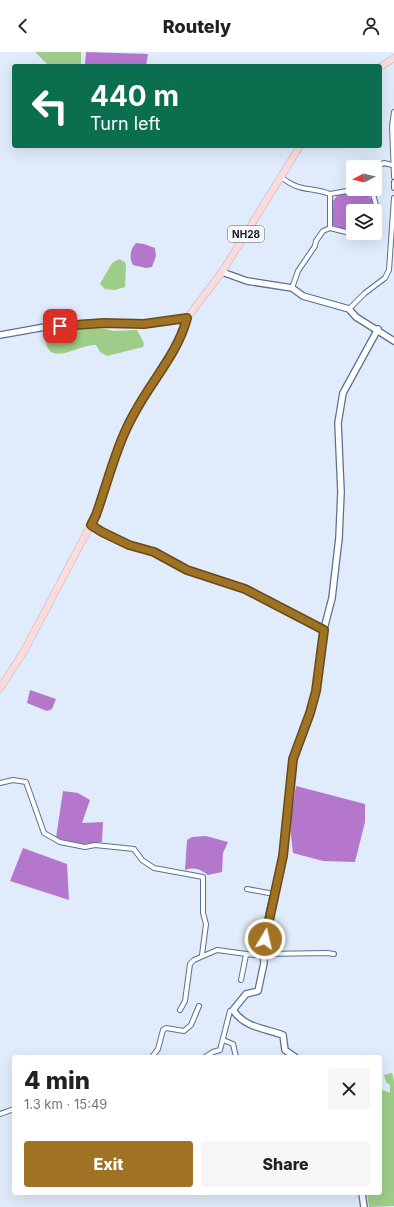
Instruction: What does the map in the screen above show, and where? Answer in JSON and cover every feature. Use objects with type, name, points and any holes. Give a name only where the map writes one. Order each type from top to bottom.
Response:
[{"type":"main road","points":[[382,66],[394,58]]},
{"type":"main road","name":"NH28","points":[[187,318],[222,272],[299,148]]},
{"type":"main road","points":[[0,688],[23,653],[91,525],[96,515],[123,437],[134,412],[177,345],[183,333],[187,318]]},
{"type":"street","points":[[394,112],[392,126],[392,165],[394,177]]},
{"type":"street","points":[[382,164],[392,165]]},
{"type":"street","points":[[281,177],[293,186],[301,189],[318,190],[330,194],[346,191]]},
{"type":"street","points":[[394,182],[394,188]]},
{"type":"street","points":[[330,194],[330,228]]},
{"type":"street","points":[[349,309],[365,293],[385,278],[389,270],[394,200]]},
{"type":"street","points":[[292,288],[298,271],[323,231],[330,228],[346,232]]},
{"type":"street","points":[[222,272],[247,281],[292,288],[304,296],[349,309],[356,317],[378,329],[394,341]]},
{"type":"street","points":[[0,335],[45,327],[104,323],[144,324],[187,318]]},
{"type":"street","points":[[292,1055],[285,1050],[283,1034],[265,1028],[251,1026],[243,1022],[233,1010],[246,994],[258,991],[264,962],[263,952],[283,856],[293,759],[310,713],[316,691],[324,630],[332,598],[339,538],[341,492],[338,423],[343,393],[378,329]]},
{"type":"street","points":[[91,525],[129,545],[154,552],[187,570],[245,589],[324,630]]},
{"type":"street","points":[[0,783],[13,780],[26,782],[44,833],[60,842],[85,847],[95,845],[134,849],[142,860],[154,868],[172,870],[188,876],[193,874],[203,877],[203,913],[206,924],[202,955]]},
{"type":"street","points":[[247,889],[274,894]]},
{"type":"street","points":[[180,1010],[185,1000],[190,964],[202,955],[217,950],[246,955],[254,955],[263,952],[334,954]]},
{"type":"street","points":[[241,980],[246,955]]},
{"type":"street","points":[[154,1055],[158,1049],[162,1030],[166,1028],[184,1031],[191,1025],[199,1006]]},
{"type":"street","points":[[208,1055],[220,1050],[230,1011]]},
{"type":"street","points":[[223,1040],[233,1044],[236,1055]]},
{"type":"street","points":[[0,1114],[12,1110]]},
{"type":"street","points":[[362,1195],[364,1207]]},
{"type":"green space","points":[[35,52],[81,52],[81,64],[47,64]]},
{"type":"green space","points":[[119,259],[125,262],[125,287],[115,290],[105,289],[100,284],[112,263]]},
{"type":"green space","points":[[93,326],[113,331],[137,330],[144,343],[143,347],[107,356],[100,352],[96,345],[89,345],[58,354],[52,352],[47,347],[45,338],[49,338],[64,328]]},
{"type":"green space","points":[[392,1073],[394,1081],[394,1206],[369,1207],[367,1195],[382,1195],[382,1090],[390,1093],[390,1085],[386,1082],[384,1075]]},
{"type":"shaded area","points":[[86,52],[148,54],[146,64],[85,64]]},
{"type":"shaded area","points":[[339,193],[346,194],[346,196],[368,196],[373,200],[373,204],[346,204],[346,230],[332,225],[333,201]]},
{"type":"shaded area","points":[[136,243],[155,248],[156,256],[152,267],[146,268],[133,265],[131,254],[132,248]]},
{"type":"shaded area","points":[[30,690],[56,699],[52,709],[47,711],[27,703]]},
{"type":"shaded area","points":[[296,786],[365,804],[365,822],[355,862],[323,861],[293,853],[290,827]]},
{"type":"shaded area","points":[[63,791],[78,793],[90,800],[82,823],[103,822],[102,842],[83,844],[56,838]]},
{"type":"shaded area","points":[[206,836],[228,842],[223,853],[222,872],[208,875],[197,869],[185,870],[187,840],[192,837]]},
{"type":"shaded area","points":[[23,848],[67,864],[69,900],[10,881]]},
{"type":"route","points":[[60,326],[104,323],[144,324],[187,318],[183,333],[177,345],[134,412],[123,437],[96,515],[91,525],[129,545],[154,552],[187,570],[245,589],[324,630],[320,672],[316,691],[310,713],[293,759],[283,856],[265,939]]}]
